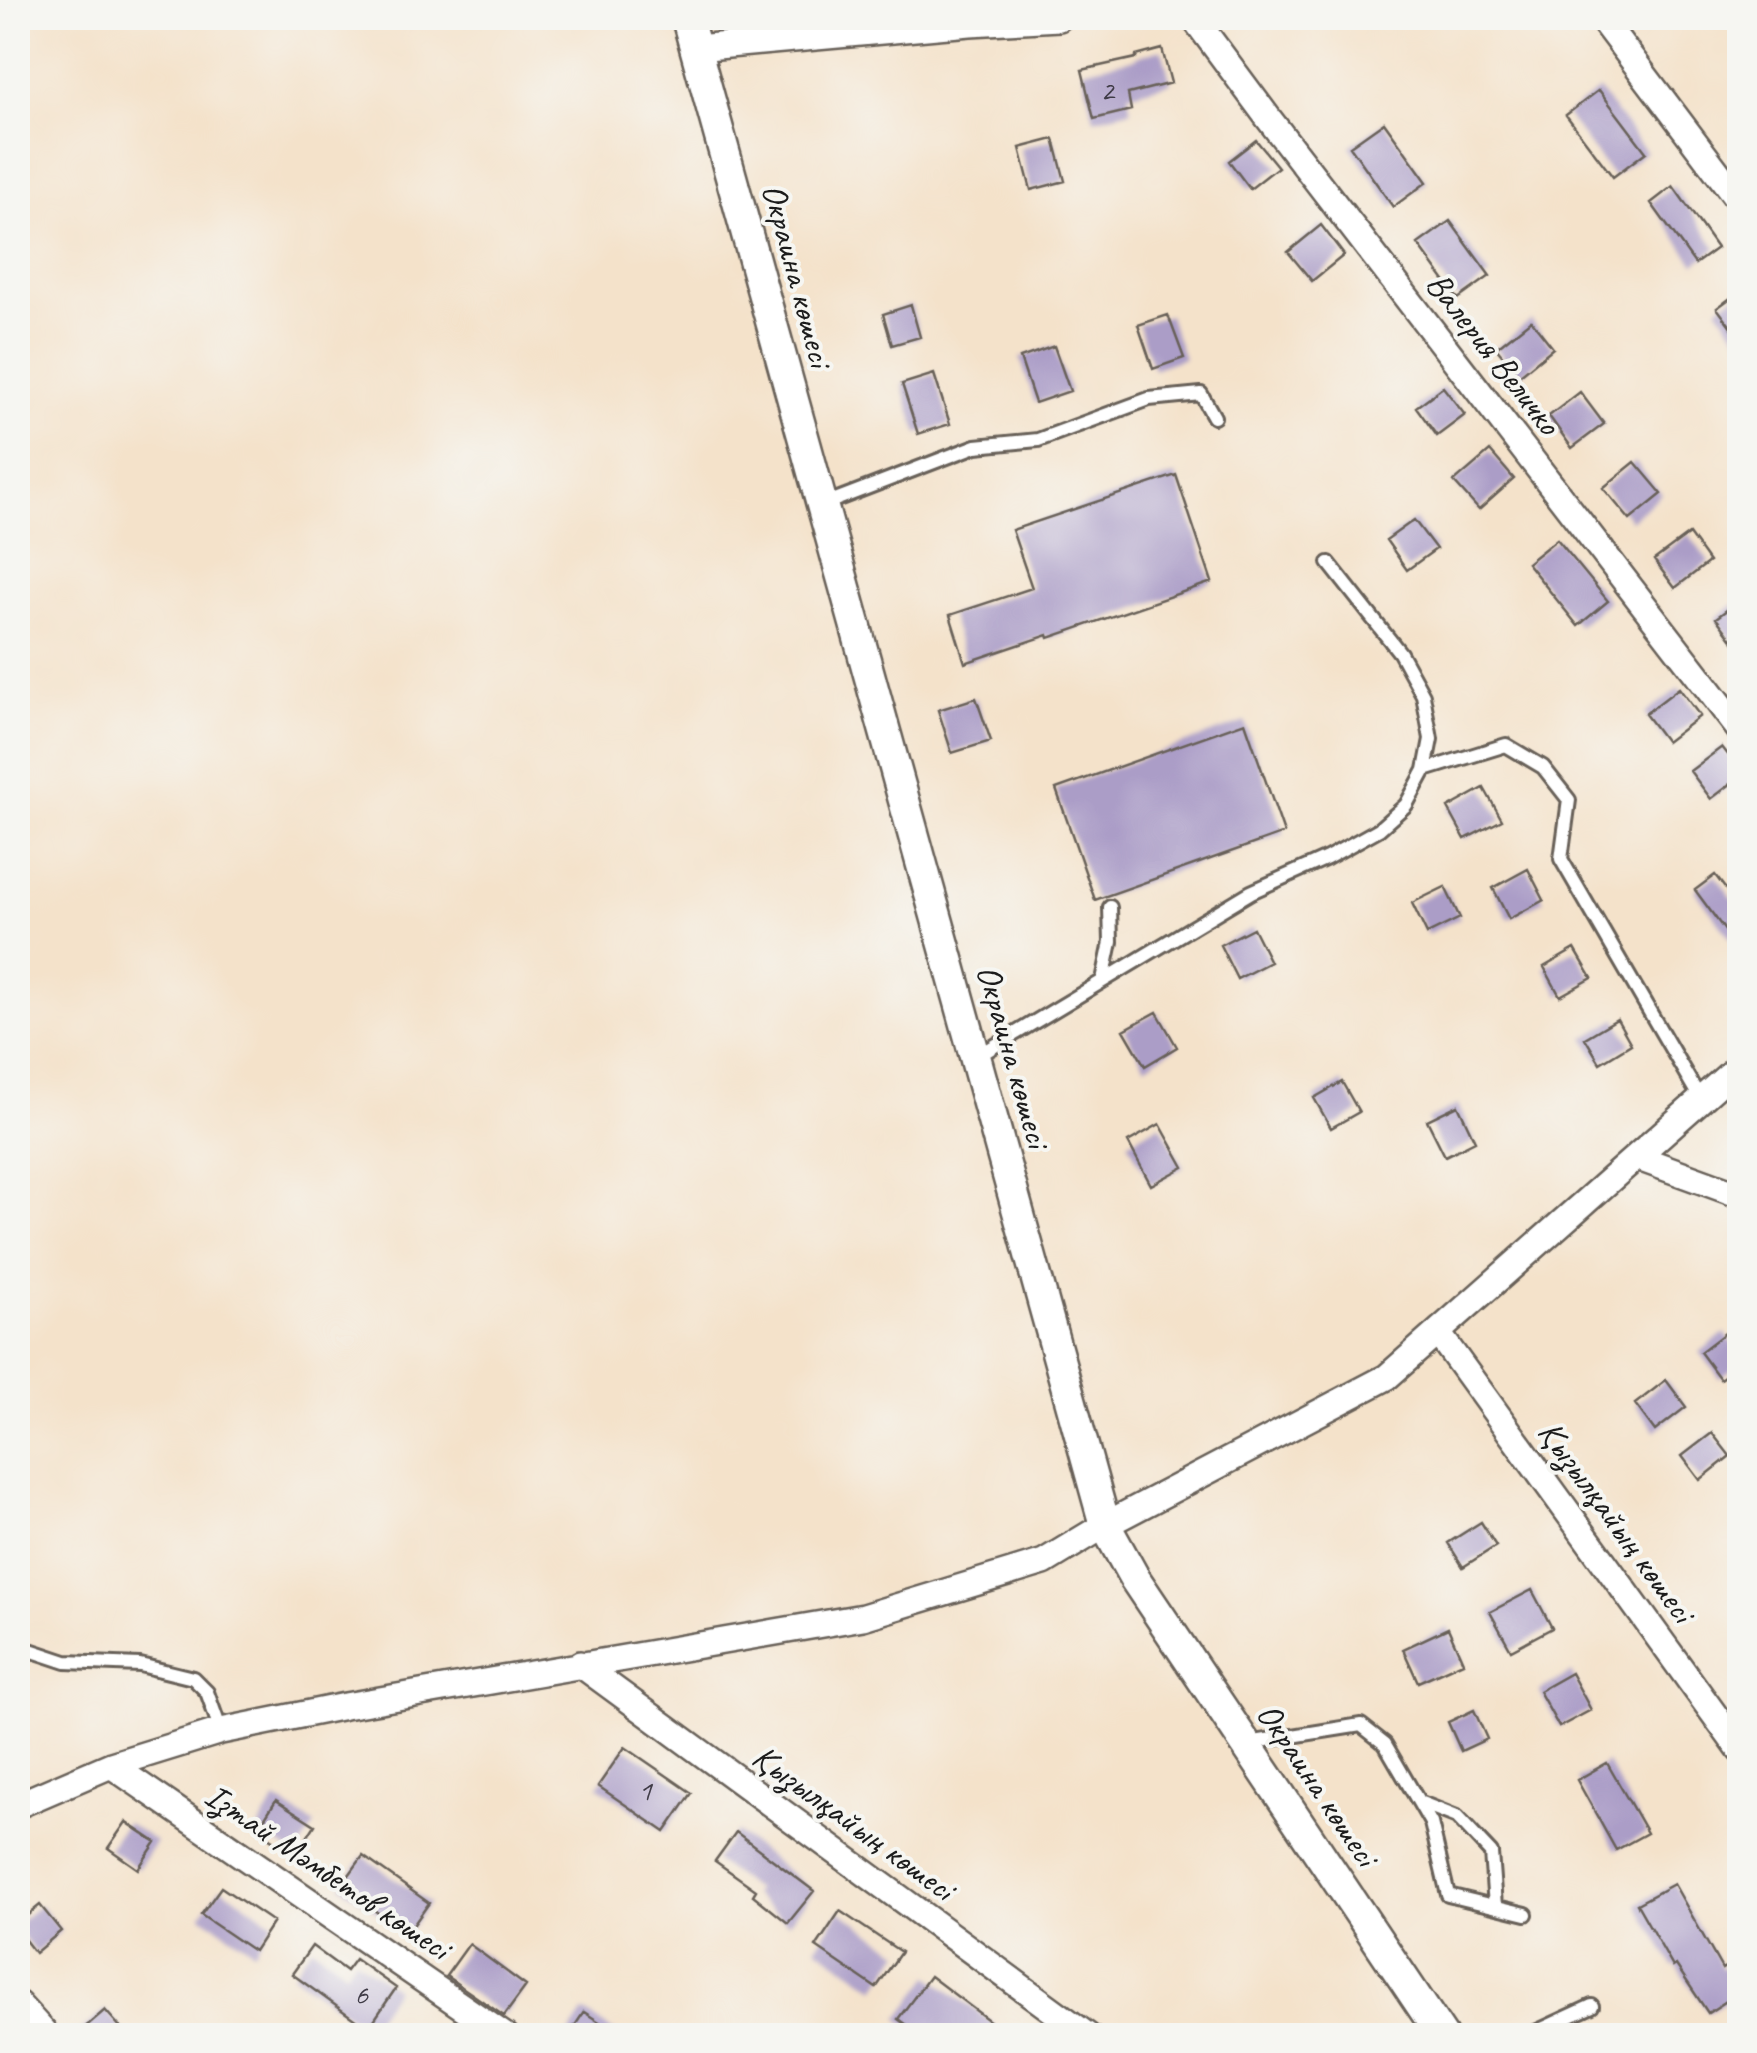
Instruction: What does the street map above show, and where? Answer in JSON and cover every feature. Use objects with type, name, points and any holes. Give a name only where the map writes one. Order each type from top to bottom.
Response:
[{"type":"street","name":"Окраина көшесі","points":[[687,18],[1105,1526],[1136,1579],[1442,2036]]},
{"type":"street","points":[[696,48],[971,20],[1059,18]]},
{"type":"street","name":"Валерия Величко","points":[[1194,18],[1740,730]]},
{"type":"street","points":[[1600,18],[1740,202]]},
{"type":"street","points":[[18,1805],[111,1765],[220,1731],[580,1664],[863,1617],[1044,1562],[1388,1377],[1740,1065]]},
{"type":"street","points":[[1636,1156],[1740,1192]]},
{"type":"street","name":"Қызылқайың көшесі","points":[[1438,1333],[1740,1750]]},
{"type":"street","name":"Қызылқайың көшесі","points":[[580,1664],[1088,2036]]},
{"type":"street","name":"Ізтай Мәмбетов көшесі","points":[[111,1765],[505,2036]]},
{"type":"street","points":[[18,2004],[48,2036]]},
{"type":"lane","points":[[822,505],[976,446],[1038,440],[1150,399],[1201,394],[1214,417]]},
{"type":"lane","points":[[976,1058],[1251,892],[1327,858],[1379,829],[1406,805],[1424,770],[1431,739],[1423,696],[1400,652],[1329,564]]},
{"type":"lane","points":[[1424,770],[1506,745],[1543,767],[1569,800],[1562,860],[1701,1100]]},
{"type":"lane","points":[[1103,980],[1111,942],[1110,908]]},
{"type":"lane","points":[[18,1646],[66,1662],[140,1666],[193,1678],[207,1692],[220,1731]]},
{"type":"lane","points":[[1246,1743],[1360,1725],[1385,1744],[1431,1822],[1448,1895],[1526,1914]]},
{"type":"lane","points":[[1420,1802],[1458,1816],[1491,1853],[1495,1906]]},
{"type":"lane","points":[[1527,2036],[1592,2006]]},
{"type":"building","points":[[1162,49],[1171,83],[1128,94],[1131,110],[1094,119],[1082,70]]},
{"type":"building","points":[[1599,90],[1646,152],[1613,177],[1566,115]]},
{"type":"building","points":[[1384,122],[1427,182],[1393,207],[1350,146]]},
{"type":"building","points":[[1054,139],[1065,181],[1031,190],[1020,148]]},
{"type":"building","points":[[1256,140],[1278,167],[1250,189],[1229,161]]},
{"type":"building","points":[[1673,186],[1717,248],[1695,264],[1651,203]]},
{"type":"building","points":[[1450,221],[1490,276],[1458,299],[1418,244]]},
{"type":"building","points":[[1321,225],[1344,255],[1312,281],[1288,252]]},
{"type":"building","points":[[1740,291],[1740,339],[1717,308]]},
{"type":"building","points":[[911,305],[920,337],[892,345],[883,314]]},
{"type":"building","points":[[1168,315],[1184,358],[1153,369],[1138,325]]},
{"type":"building","points":[[1531,320],[1553,348],[1519,376],[1496,348]]},
{"type":"building","points":[[1054,346],[1070,391],[1035,403],[1020,358]]},
{"type":"building","points":[[934,374],[950,424],[918,434],[902,384]]},
{"type":"building","points":[[1443,387],[1465,415],[1437,436],[1416,407]]},
{"type":"building","points":[[1580,392],[1604,424],[1572,448],[1549,416]]},
{"type":"building","points":[[1490,451],[1514,479],[1479,510],[1454,482]]},
{"type":"building","points":[[1635,462],[1662,494],[1630,520],[1603,488]]},
{"type":"building","points":[[1176,475],[1212,582],[965,663],[950,615],[1032,588],[1012,530]]},
{"type":"building","points":[[1414,520],[1436,549],[1407,570],[1386,540]]},
{"type":"building","points":[[1689,534],[1709,562],[1675,588],[1654,560]]},
{"type":"building","points":[[1557,539],[1608,601],[1578,626],[1527,563]]},
{"type":"building","points":[[1740,600],[1740,650],[1716,618]]},
{"type":"building","points":[[1679,688],[1700,716],[1666,742],[1645,714]]},
{"type":"building","points":[[976,698],[991,741],[952,753],[938,710]]},
{"type":"building","points":[[1245,722],[1284,833],[1095,900],[1056,789]]},
{"type":"building","points":[[1722,747],[1740,770],[1740,777],[1711,799],[1690,771]]},
{"type":"building","points":[[1484,788],[1502,820],[1465,839],[1448,808]]},
{"type":"building","points":[[1528,869],[1544,900],[1509,919],[1493,888]]},
{"type":"building","points":[[1715,875],[1740,908],[1740,951],[1695,890]]},
{"type":"building","points":[[1445,887],[1460,918],[1427,934],[1412,903]]},
{"type":"building","points":[[1253,928],[1270,962],[1237,979],[1220,945]]},
{"type":"building","points":[[1575,949],[1592,978],[1560,996],[1544,967]]},
{"type":"building","points":[[1157,1012],[1177,1047],[1145,1066],[1124,1030]]},
{"type":"building","points":[[1617,1019],[1631,1044],[1600,1063],[1585,1038]]},
{"type":"building","points":[[1342,1082],[1359,1112],[1331,1128],[1314,1098]]},
{"type":"building","points":[[1458,1105],[1475,1141],[1445,1156],[1427,1120]]},
{"type":"building","points":[[1160,1124],[1184,1167],[1151,1185],[1128,1142]]},
{"type":"building","points":[[1725,1333],[1740,1353],[1740,1364],[1720,1379],[1700,1352]]},
{"type":"building","points":[[1666,1380],[1686,1407],[1655,1431],[1635,1404]]},
{"type":"building","points":[[1712,1433],[1730,1456],[1700,1480],[1682,1456]]},
{"type":"building","points":[[1481,1522],[1496,1546],[1463,1567],[1448,1543]]},
{"type":"building","points":[[1532,1590],[1552,1628],[1511,1650],[1490,1612]]},
{"type":"building","points":[[1448,1628],[1463,1662],[1418,1682],[1403,1649]]},
{"type":"building","points":[[1571,1673],[1591,1710],[1559,1727],[1539,1691]]},
{"type":"building","points":[[1474,1710],[1487,1739],[1461,1751],[1448,1722]]},
{"type":"building","points":[[625,1747],[692,1793],[665,1832],[598,1786]]},
{"type":"building","points":[[1607,1763],[1647,1833],[1616,1850],[1577,1780]]},
{"type":"building","points":[[276,1800],[315,1825],[296,1855],[257,1830]]},
{"type":"building","points":[[126,1822],[156,1842],[138,1869],[108,1848]]},
{"type":"building","points":[[736,1832],[814,1891],[788,1923],[753,1895],[756,1890],[715,1861]]},
{"type":"building","points":[[363,1856],[429,1903],[407,1934],[341,1886]]},
{"type":"building","points":[[1674,1884],[1722,1969],[1740,1957],[1740,1992],[1708,2013],[1676,1965],[1673,1967],[1637,1904]]},
{"type":"building","points":[[221,1887],[273,1922],[254,1951],[201,1915]]},
{"type":"building","points":[[40,1905],[61,1931],[35,1953],[18,1931],[18,1923]]},
{"type":"building","points":[[840,1911],[901,1952],[876,1988],[816,1947]]},
{"type":"building","points":[[469,1944],[526,1986],[504,2016],[446,1976]]},
{"type":"building","points":[[312,1946],[346,1971],[355,1959],[396,1988],[368,2029],[292,1974]]},
{"type":"building","points":[[930,1976],[995,2025],[987,2036],[921,2036],[898,2019]]},
{"type":"building","points":[[105,2010],[128,2036],[75,2036]]},
{"type":"building","points":[[584,2012],[621,2036],[568,2036]]}]
